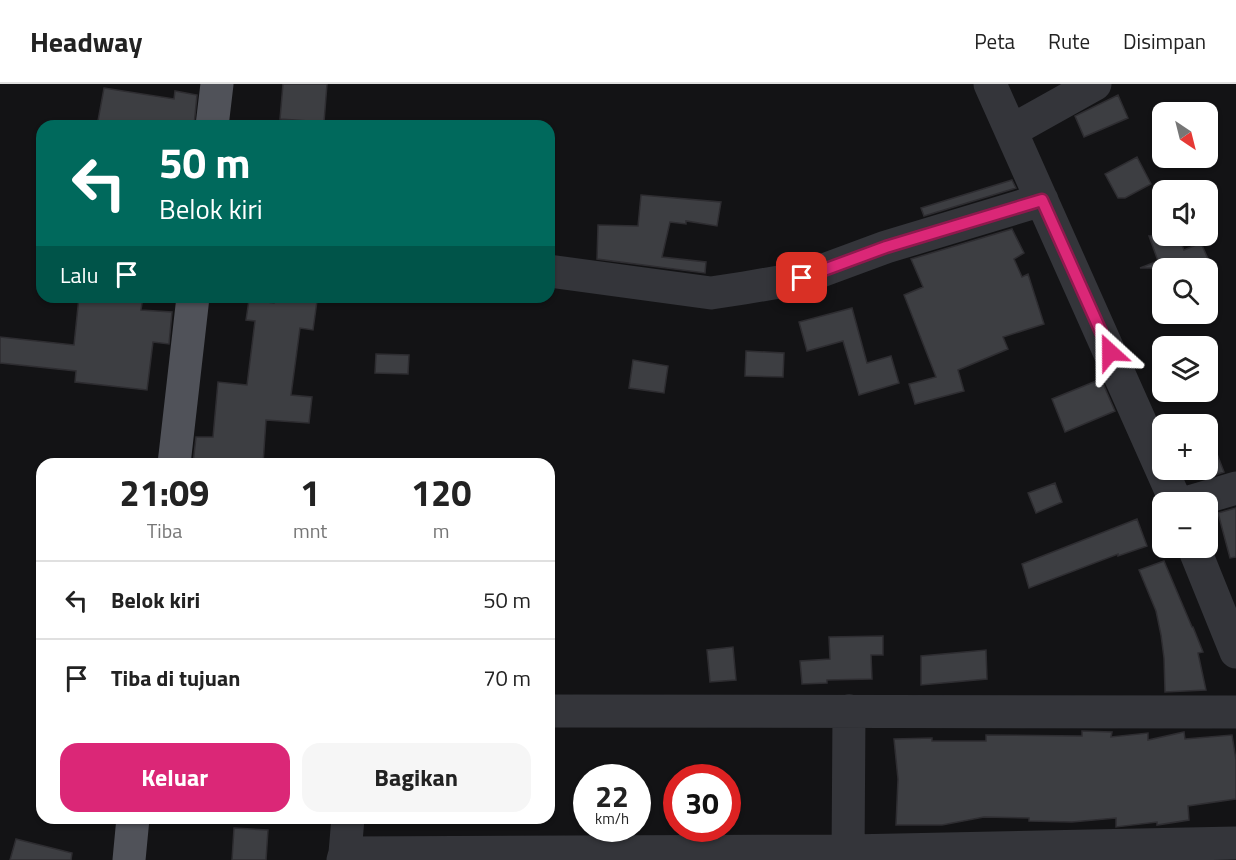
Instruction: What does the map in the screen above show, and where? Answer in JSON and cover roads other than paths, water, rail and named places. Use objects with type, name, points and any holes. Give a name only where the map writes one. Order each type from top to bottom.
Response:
[{"type":"main road","points":[[213,120],[217,84]]},
{"type":"main road","points":[[175,458],[192,303]]},
{"type":"main road","points":[[129,860],[132,824]]},
{"type":"street","points":[[990,84],[1172,492]]},
{"type":"street","points":[[1011,131],[1095,84]]},
{"type":"street","points":[[555,272],[711,293],[802,278],[886,247],[1042,200]]},
{"type":"street","points":[[1218,493],[1236,488]]},
{"type":"street","points":[[1198,558],[1236,652]]},
{"type":"street","points":[[555,711],[1236,712]]},
{"type":"street","points":[[848,856],[849,711]]},
{"type":"street","points":[[347,824],[344,857],[848,856],[1236,843]]}]
